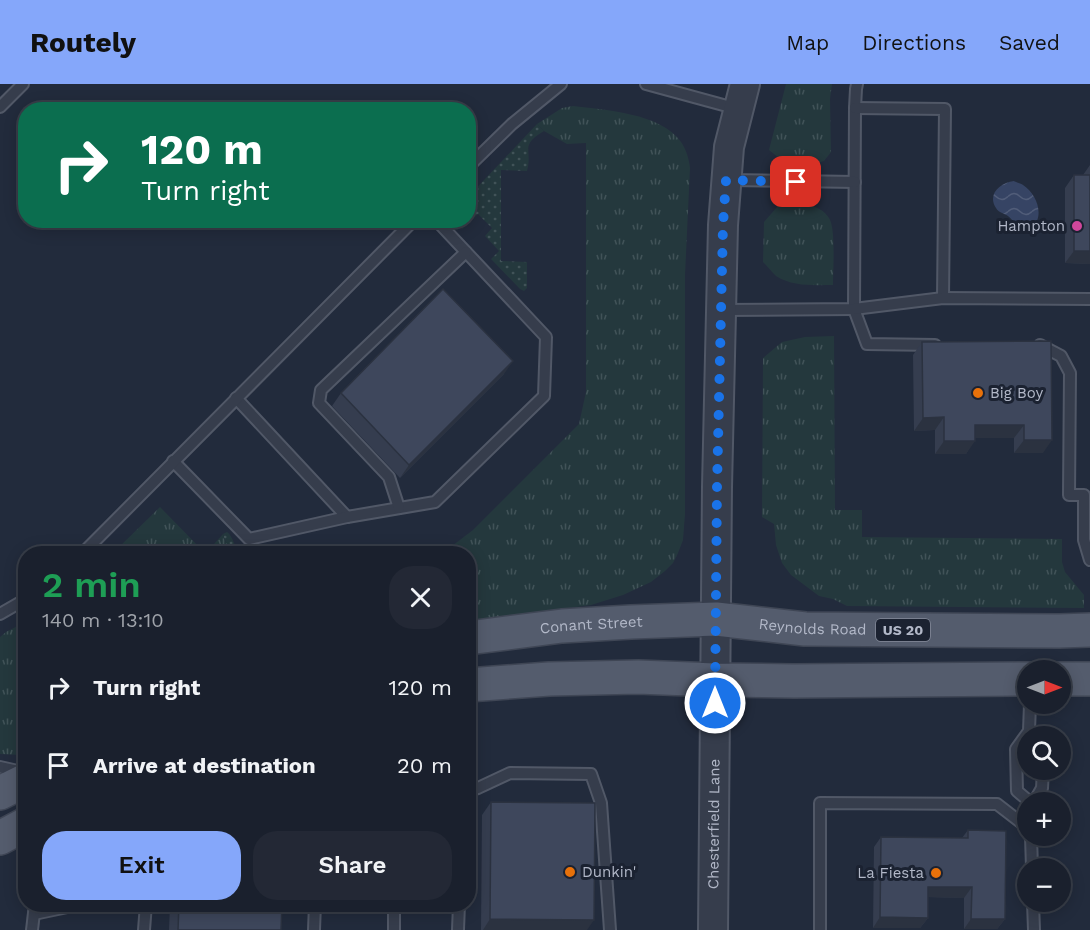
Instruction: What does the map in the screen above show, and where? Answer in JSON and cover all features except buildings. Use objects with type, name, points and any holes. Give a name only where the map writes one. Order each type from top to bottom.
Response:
[{"type":"main road","name":"Reynolds Road","points":[[716,619],[805,629],[1090,630]]},
{"type":"main road","name":"Conant Street","points":[[476,637],[562,626],[716,619]]},
{"type":"main road","points":[[476,684],[549,679],[627,677],[806,681],[1017,680]]},
{"type":"main road","points":[[1071,679],[1090,679]]},
{"type":"main road","points":[[0,793],[18,784]]},
{"type":"street","name":"Chesterfield Lane","points":[[713,930],[717,487],[723,225],[729,147],[741,96]]},
{"type":"lane","points":[[0,107],[23,84]]},
{"type":"lane","points":[[476,159],[512,123],[561,84]]},
{"type":"lane","points":[[646,84],[741,96]]},
{"type":"lane","points":[[857,84],[854,309],[867,344],[948,345]]},
{"type":"lane","points":[[855,108],[945,109],[943,298]]},
{"type":"lane","points":[[726,180],[855,182]]},
{"type":"lane","points":[[90,546],[406,228]]},
{"type":"lane","points":[[173,461],[249,539],[347,517],[435,502],[544,396],[546,337],[444,228]]},
{"type":"lane","points":[[399,508],[389,477],[319,403],[321,390],[466,252]]},
{"type":"lane","points":[[721,310],[854,309],[943,298],[1090,299]]},
{"type":"lane","points":[[1029,345],[1041,345],[1061,356],[1070,372],[1069,495],[1087,494],[1084,540],[1090,560]]},
{"type":"lane","points":[[236,398],[347,517]]},
{"type":"lane","points":[[0,614],[18,604]]},
{"type":"lane","points":[[0,767],[18,771]]},
{"type":"lane","points":[[476,789],[510,773],[591,774],[601,803],[610,930]]},
{"type":"lane","points":[[820,930],[820,803],[996,804],[1017,820]]},
{"type":"lane","points":[[32,930],[35,912]]},
{"type":"lane","points":[[144,930],[145,912]]},
{"type":"lane","points":[[314,930],[315,912]]},
{"type":"lane","points":[[394,912],[394,930]]},
{"type":"lane","points":[[458,930],[459,912]]},
{"type":"lane","points":[[1033,912],[1034,930]]},
{"type":"green space","points":[[786,84],[832,84],[831,152],[824,161],[808,166],[788,165],[769,150]]},
{"type":"green space","points":[[573,106],[646,119],[672,132],[681,142],[688,158],[690,168],[685,275],[685,514],[683,540],[673,563],[665,571],[651,582],[623,595],[591,605],[476,621],[476,546],[452,546],[473,530],[579,424],[586,392],[586,143],[567,144],[544,131],[537,124],[562,108]]},
{"type":"green space","points":[[537,124],[544,131],[529,144],[527,171],[501,170],[501,261],[527,262],[527,288],[524,291],[491,259],[499,251],[485,236],[492,228],[478,214],[476,216],[476,189]]},
{"type":"green space","points":[[790,202],[822,210],[829,218],[833,240],[833,285],[804,285],[783,280],[763,262],[764,222],[778,206]]},
{"type":"green space","points":[[834,336],[835,510],[862,510],[862,537],[1062,539],[1062,562],[1065,572],[1084,595],[1084,608],[847,606],[833,599],[819,596],[791,575],[782,563],[776,545],[774,524],[762,517],[763,358],[782,342],[805,337]]},
{"type":"green space","points":[[160,507],[198,546],[120,546]]},
{"type":"green space","points":[[227,532],[236,546],[228,546],[223,534]]},
{"type":"green space","points":[[223,534],[229,546],[212,546]]},
{"type":"green space","points":[[18,626],[18,755],[0,754],[0,637]]},
{"type":"water","points":[[1014,181],[1028,189],[1038,205],[1038,217],[1032,228],[1019,228],[1008,216],[997,210],[994,203],[996,190]]},
{"type":"place","name":"Hampton","points":[[1077,226]]},
{"type":"place","name":"Big Boy","points":[[978,393]]},
{"type":"place","name":"Dunkin'","points":[[570,872]]},
{"type":"place","name":"La Fiesta","points":[[936,873]]},
{"type":"route","points":[[715,703],[717,487],[726,180],[796,182]]}]
